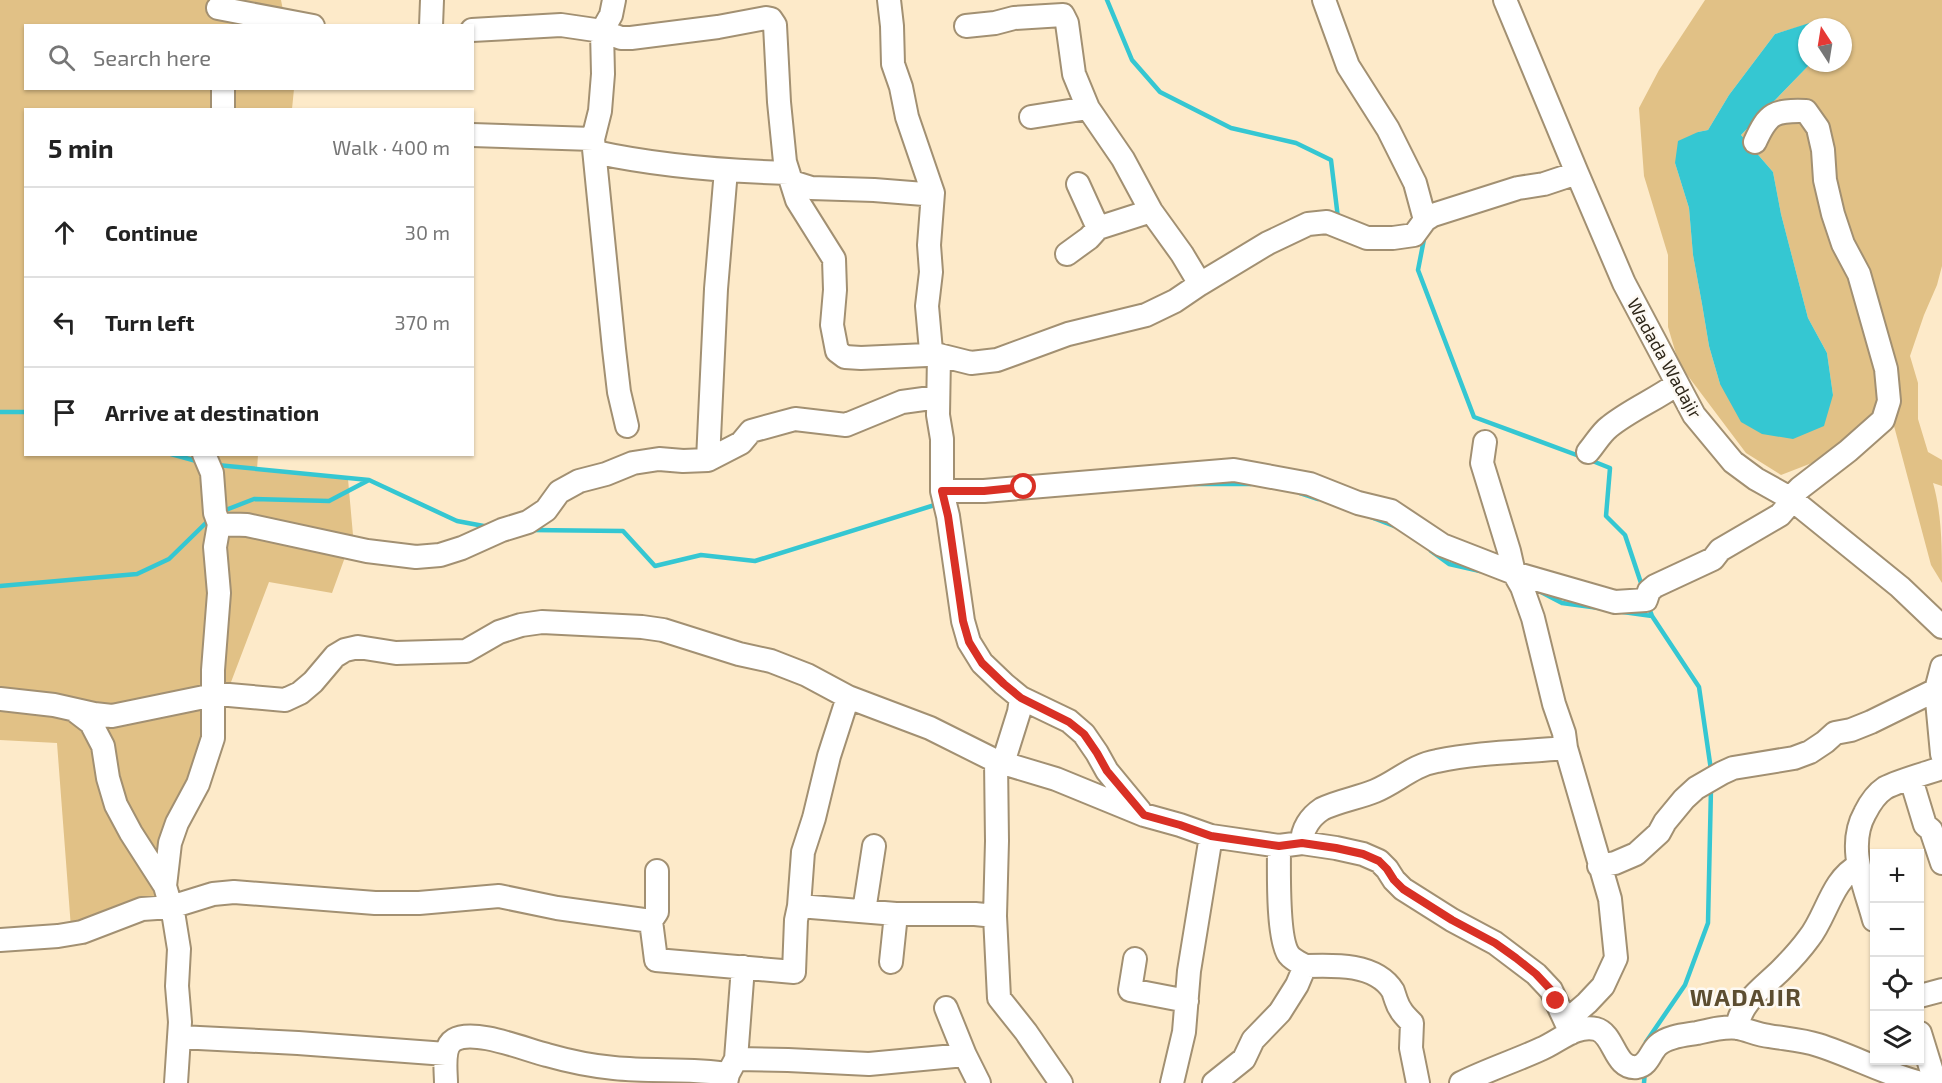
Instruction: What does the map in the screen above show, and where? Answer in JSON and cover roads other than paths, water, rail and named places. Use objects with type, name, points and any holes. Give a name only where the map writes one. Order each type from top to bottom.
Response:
[{"type":"street","points":[[431,24],[432,0]]},
{"type":"street","points":[[614,0],[611,15],[602,31],[603,74],[594,146],[597,194],[619,392],[627,426]]},
{"type":"street","points":[[888,0],[892,26],[893,64],[901,87],[907,117],[933,193],[929,245],[931,272],[927,306],[942,440],[942,491],[948,516],[963,621],[969,642],[982,663],[1021,698],[1069,722],[1084,734],[1107,771],[1144,815]]},
{"type":"street","points":[[1324,0],[1348,66],[1388,129],[1415,183],[1425,220]]},
{"type":"street","name":"Wadada Wadajir","points":[[1505,0],[1624,282],[1694,415],[1733,462],[1756,479],[1792,499],[1900,587],[1942,627]]},
{"type":"street","points":[[474,30],[543,25],[602,31],[621,38],[631,38],[718,27],[766,18],[771,10]]},
{"type":"street","points":[[771,10],[775,25],[783,151],[797,200],[834,259],[835,290],[832,325],[837,351],[845,357],[933,355],[971,363],[997,360],[1068,334],[1146,315],[1175,301],[1268,243],[1308,224],[1327,222],[1367,238],[1414,235],[1425,220],[1433,215],[1518,188],[1544,184],[1577,173]]},
{"type":"street","points":[[218,11],[300,24]]},
{"type":"street","points":[[966,26],[1014,18],[1063,15],[1067,23],[1074,74],[1088,108],[1123,159],[1151,211],[1200,284]]},
{"type":"street","points":[[223,90],[223,108]]},
{"type":"street","points":[[1031,117],[1088,108]]},
{"type":"street","points":[[942,491],[984,491],[1234,470],[1310,484],[1358,503],[1391,512],[1442,545],[1514,573],[1615,602],[1646,600],[1649,591],[1655,586],[1708,562],[1720,550],[1780,515],[1800,488],[1883,420],[1889,401],[1886,369],[1859,274],[1843,244],[1833,214],[1825,180],[1823,150],[1818,128],[1806,111],[1785,110],[1770,116],[1755,142]]},
{"type":"street","points":[[474,135],[594,146],[662,164],[790,177],[811,188],[933,193]]},
{"type":"street","points":[[708,460],[716,289],[726,170]]},
{"type":"street","points":[[1077,184],[1098,228]]},
{"type":"street","points":[[1067,254],[1089,238],[1098,228],[1151,211]]},
{"type":"street","points":[[1588,452],[1606,429],[1623,416],[1664,394],[1677,384]]},
{"type":"street","points":[[219,524],[247,525],[367,551],[416,556],[440,555],[528,522],[546,510],[559,492],[579,481],[606,474],[633,463],[659,459],[708,460],[741,443],[751,431],[795,418],[846,425],[902,402],[938,397]]},
{"type":"street","points":[[1461,1083],[1501,1064],[1542,1049],[1568,1027],[1603,986],[1616,958],[1610,899],[1566,748],[1533,618],[1522,587],[1514,573],[1482,463],[1485,442]]},
{"type":"street","points":[[176,1083],[180,1022],[177,986],[179,949],[168,896],[170,843],[177,823],[198,784],[213,738],[213,670],[219,593],[215,547],[219,524],[215,513],[213,473],[205,456]]},
{"type":"street","points":[[0,699],[54,705],[112,716],[214,695],[285,700],[300,693],[345,650],[358,647],[396,653],[466,651],[500,632],[521,625],[542,622],[663,630],[739,654],[771,661],[807,675],[848,697],[930,728],[999,762],[1056,779],[1144,815],[1211,836],[1279,846],[1302,843],[1336,848],[1363,854],[1379,861],[1403,889],[1452,920],[1495,943],[1536,974],[1551,990],[1568,1027]]},
{"type":"street","points":[[1942,667],[1936,690],[1942,754]]},
{"type":"street","points":[[1599,866],[1615,863],[1636,854],[1654,838],[1684,799],[1722,773],[1733,768],[1794,758],[1810,752],[1835,733],[1851,730],[1871,722],[1936,690]]},
{"type":"street","points":[[657,872],[657,912],[651,921],[656,960],[794,972],[796,920],[800,906],[803,852],[848,697]]},
{"type":"street","points":[[1021,698],[1019,712],[999,762],[995,916],[999,998],[1061,1083]]},
{"type":"street","points":[[74,710],[91,723],[103,746],[108,778],[117,805],[168,896]]},
{"type":"street","points":[[1302,843],[1302,832],[1310,819],[1323,809],[1376,791],[1418,766],[1436,761],[1500,752],[1566,748]]},
{"type":"street","points":[[1870,904],[1858,866],[1857,835],[1861,820],[1871,801],[1886,788],[1942,768]]},
{"type":"street","points":[[1911,779],[1925,825],[1930,830],[1942,863]]},
{"type":"street","points":[[1172,1083],[1184,1032],[1189,971],[1211,836]]},
{"type":"street","points":[[864,911],[874,846]]},
{"type":"street","points":[[1279,846],[1280,920],[1291,957],[1305,966],[1333,966],[1365,971],[1374,974],[1388,985],[1394,992],[1401,1012],[1412,1023],[1411,1047],[1418,1083]]},
{"type":"street","points":[[1737,1028],[1745,1006],[1809,940],[1818,927],[1832,896],[1849,870],[1858,866]]},
{"type":"street","points":[[0,940],[82,932],[142,909],[168,896],[234,892],[375,903],[419,903],[499,896],[557,908],[651,921]]},
{"type":"street","points":[[800,906],[896,914],[995,916]]},
{"type":"street","points":[[891,962],[896,914]]},
{"type":"street","points":[[1135,959],[1130,990],[1187,1001]]},
{"type":"street","points":[[1214,1083],[1244,1059],[1253,1040],[1281,1012],[1305,966]]},
{"type":"street","points":[[730,1072],[743,967]]},
{"type":"street","points":[[1924,995],[1942,990]]},
{"type":"street","points":[[946,1008],[979,1083]]},
{"type":"street","points":[[1568,1027],[1601,1031],[1608,1037],[1623,1062],[1628,1066],[1637,1067],[1645,1063],[1658,1044],[1665,1041],[1682,1035],[1737,1028],[1767,1036],[1801,1040],[1896,1077],[1932,1076],[1924,1047]]},
{"type":"street","points":[[179,1036],[446,1054]]},
{"type":"street","points":[[446,1083],[447,1048],[453,1040],[463,1037],[480,1037],[547,1055],[613,1068],[730,1072],[777,1059],[869,1064],[965,1055]]},
{"type":"water","points":[[1798,27],[1798,72],[1802,72],[1741,135],[1773,172],[1781,214],[1808,318],[1827,353],[1833,395],[1824,426],[1793,439],[1762,434],[1741,422],[1720,384],[1709,346],[1693,255],[1689,208],[1675,163],[1678,141],[1708,130],[1729,95],[1775,34]]},
{"type":"waterway","points":[[1107,0],[1132,60],[1160,92],[1231,128],[1296,143],[1331,160],[1338,218]]},
{"type":"waterway","points":[[1425,234],[1418,270],[1474,417],[1582,457]]},
{"type":"waterway","points":[[0,412],[24,412]]},
{"type":"waterway","points":[[178,456],[200,462]]},
{"type":"waterway","points":[[1590,460],[1610,468],[1606,516],[1625,535],[1643,589]]},
{"type":"waterway","points":[[217,465],[369,480],[457,521],[489,527]]},
{"type":"waterway","points":[[223,511],[254,499],[329,501],[369,480]]},
{"type":"waterway","points":[[1194,484],[1251,484]]},
{"type":"waterway","points":[[1300,493],[1318,499]]},
{"type":"waterway","points":[[530,530],[623,531],[655,566],[701,555],[755,561],[938,504]]},
{"type":"waterway","points":[[1368,516],[1394,526]]},
{"type":"waterway","points":[[0,586],[137,574],[169,559],[211,518]]},
{"type":"waterway","points":[[1431,551],[1449,564],[1480,571]]},
{"type":"waterway","points":[[1539,591],[1562,603],[1599,608]]},
{"type":"waterway","points":[[1648,605],[1652,616],[1699,687],[1711,770]]},
{"type":"waterway","points":[[1623,612],[1652,616]]},
{"type":"waterway","points":[[1646,1042],[1685,985],[1708,923],[1711,788]]},
{"type":"waterway","points":[[1644,1083],[1645,1071]]},
{"type":"district","name":"WADAJIR","points":[[1746,996]]}]
